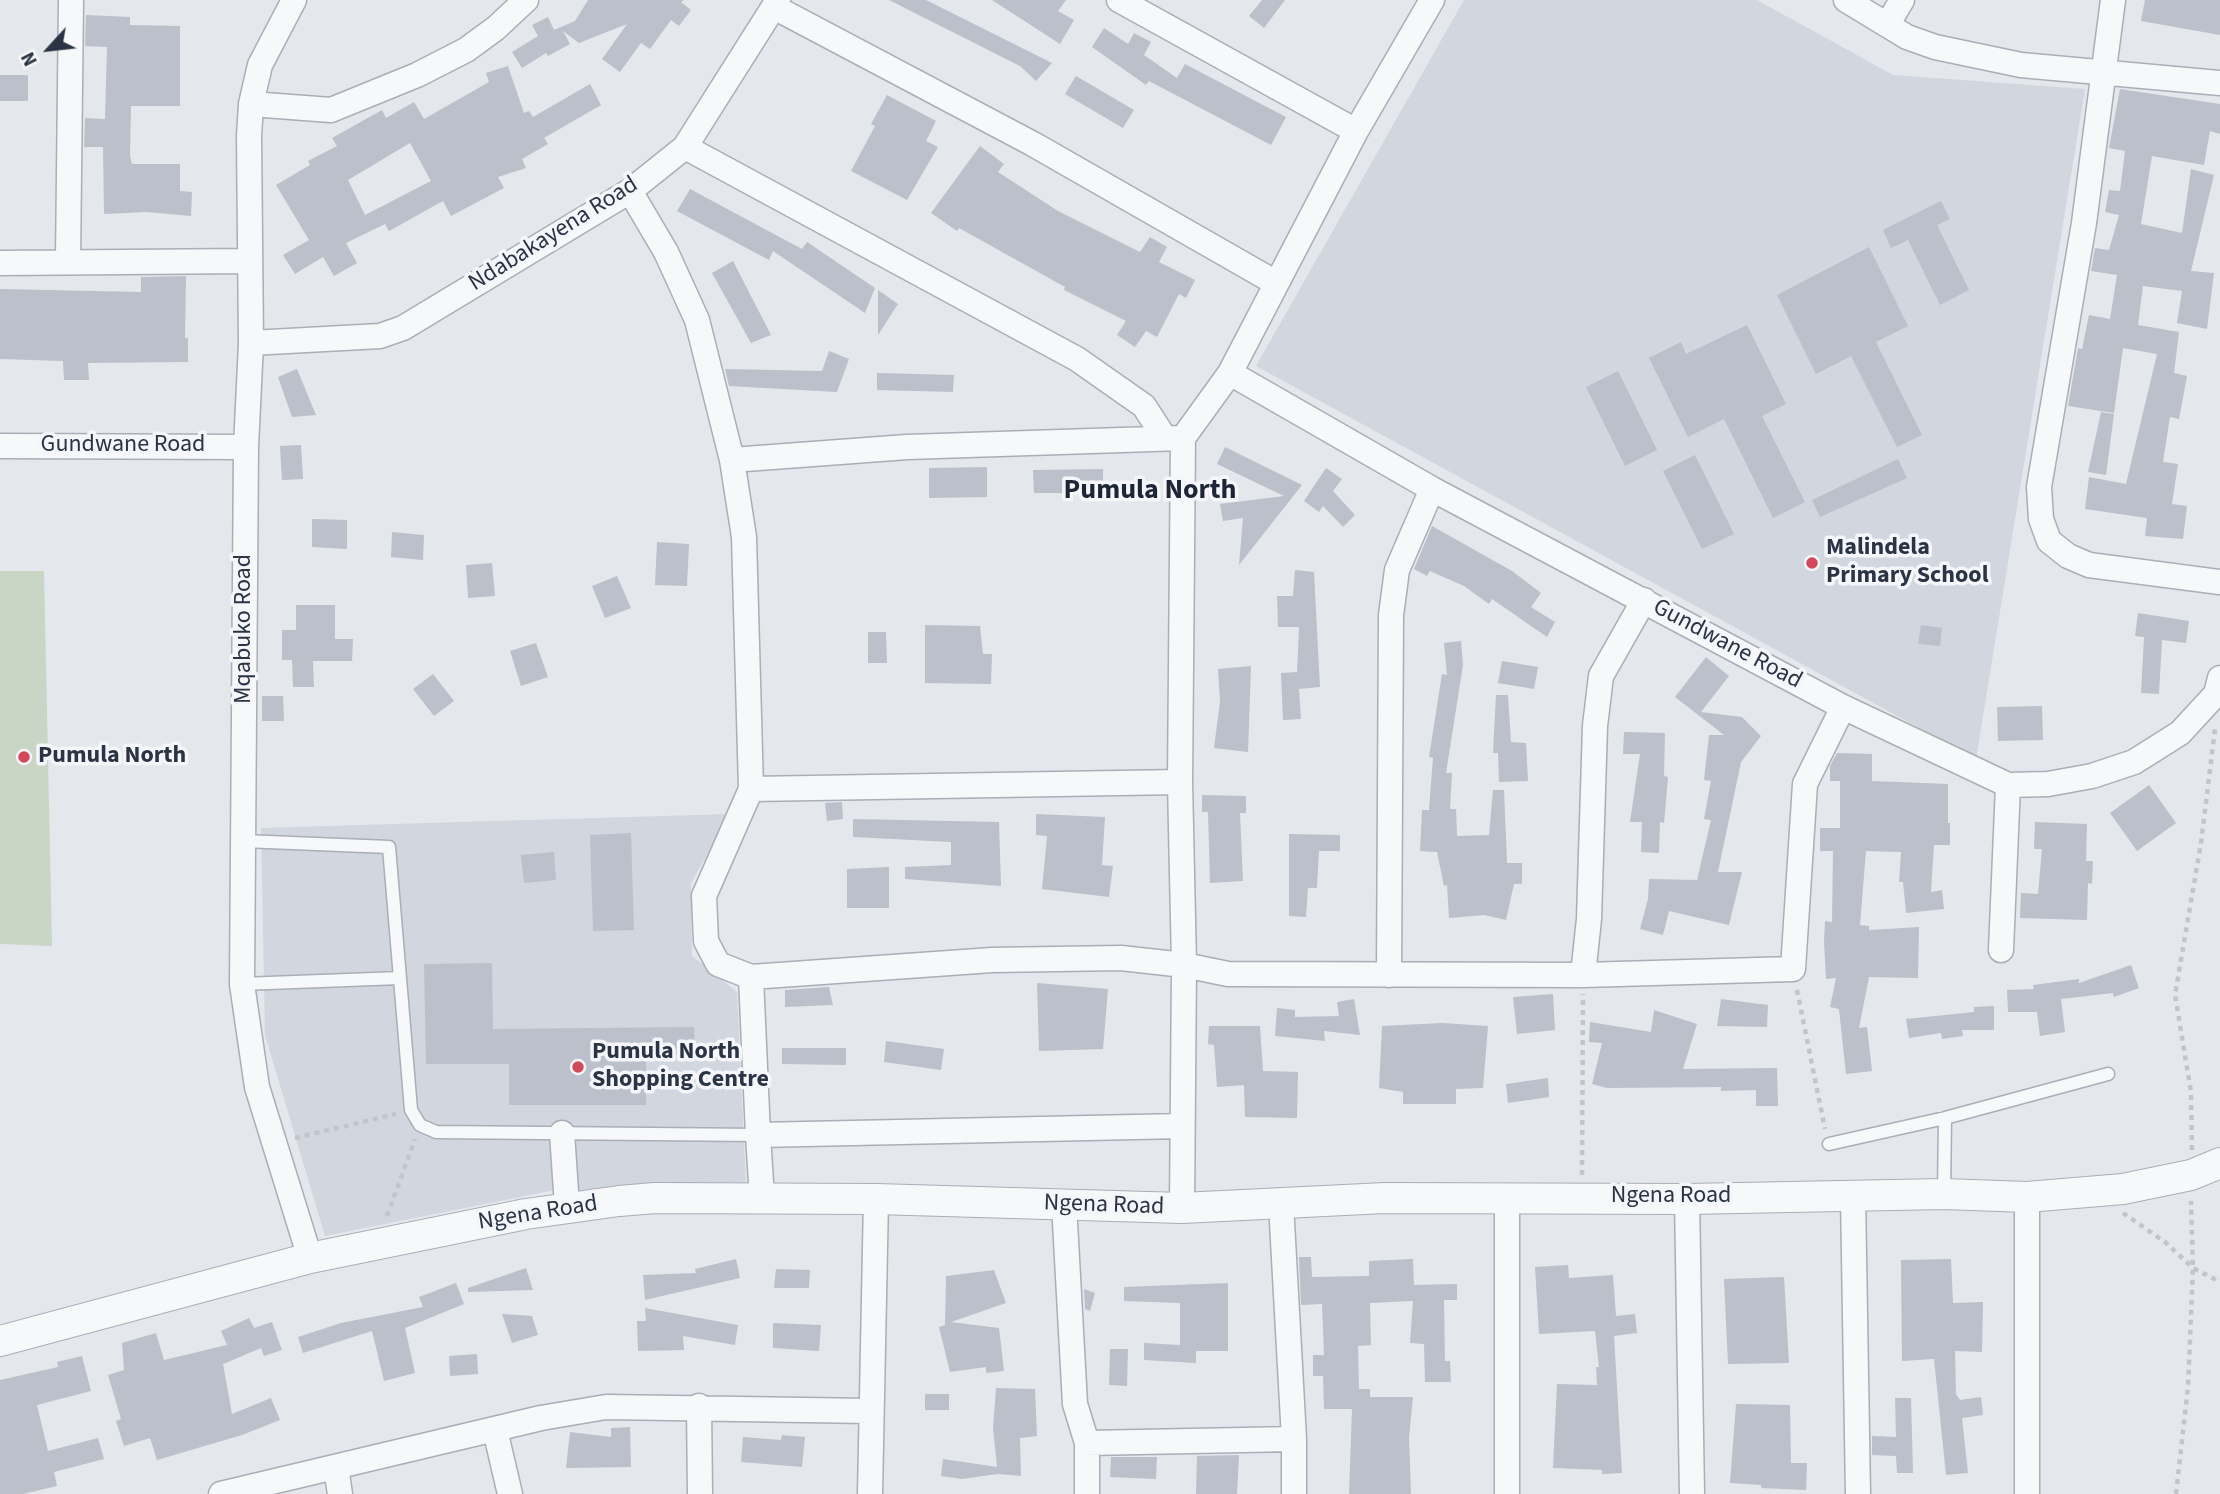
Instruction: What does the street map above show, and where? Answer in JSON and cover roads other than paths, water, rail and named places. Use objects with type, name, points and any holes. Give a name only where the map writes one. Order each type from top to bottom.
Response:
[{"type":"street","points":[[68,261],[71,0]]},
{"type":"street","points":[[71,25],[85,0]]},
{"type":"street","name":"Mqabuko Road","points":[[294,0],[260,65],[251,104],[242,984],[257,1087],[310,1258]]},
{"type":"street","points":[[251,104],[331,110],[417,75],[466,50],[496,28],[526,0]]},
{"type":"street","points":[[1119,0],[1356,131]]},
{"type":"street","points":[[1182,1208],[1184,965],[1174,438],[1230,373],[1356,131],[1432,0]]},
{"type":"street","points":[[1846,0],[1887,25],[1935,47],[2021,65],[2220,83]]},
{"type":"street","points":[[1887,25],[1902,0]]},
{"type":"street","points":[[2113,0],[2084,223],[2039,486],[2040,519],[2049,541],[2068,556],[2089,565],[2220,582]]},
{"type":"street","points":[[776,4],[1033,144],[1276,283]]},
{"type":"street","name":"Ndabakayena Road","points":[[250,343],[380,336],[403,328],[630,191],[685,147],[776,4]]},
{"type":"street","points":[[685,147],[1077,359],[1144,406],[1174,438]]},
{"type":"street","points":[[630,191],[666,252],[697,320],[732,460],[744,537],[751,789],[704,896],[706,941],[718,964],[751,977],[992,960],[1121,958],[1184,965],[1228,974],[1583,975],[1793,969],[1805,784],[1843,707]]},
{"type":"street","points":[[0,263],[248,261]]},
{"type":"street","name":"Gundwane Road","points":[[1230,373],[1432,489],[1843,707],[2008,785],[2048,783],[2092,776],[2134,762],[2180,733],[2218,686]]},
{"type":"street","points":[[732,460],[802,453],[1174,438]]},
{"type":"street","name":"Gundwane Road","points":[[0,446],[246,447]]},
{"type":"street","points":[[1389,975],[1391,615],[1397,570],[1432,489]]},
{"type":"street","points":[[1583,975],[1590,919],[1595,726],[1601,676],[1644,600]]},
{"type":"street","points":[[751,789],[1180,782]]},
{"type":"street","points":[[2001,950],[2008,785]]},
{"type":"street","points":[[751,977],[762,1198]]},
{"type":"street","points":[[758,1135],[1182,1126]]},
{"type":"street","points":[[562,1133],[568,1206]]},
{"type":"street","name":"Ngena Road","points":[[0,1341],[310,1258],[568,1206],[655,1198],[876,1199],[1182,1208],[1385,1198],[1582,1196],[1687,1199],[1944,1194],[2027,1197],[2123,1189],[2191,1175],[2220,1163]]},
{"type":"street","points":[[1853,1195],[1858,1494]]},
{"type":"street","points":[[1507,1197],[1507,1494]]},
{"type":"street","points":[[2027,1197],[2027,1494]]},
{"type":"street","points":[[870,1494],[876,1199]]},
{"type":"street","points":[[1687,1199],[1692,1494]]},
{"type":"street","points":[[1063,1204],[1075,1404],[1087,1443],[1087,1494]]},
{"type":"street","points":[[1280,1204],[1294,1439],[1294,1494]]},
{"type":"street","points":[[221,1494],[606,1407],[699,1406],[870,1411]]},
{"type":"street","points":[[699,1406],[700,1494]]},
{"type":"street","points":[[495,1430],[510,1494]]},
{"type":"street","points":[[1087,1443],[1294,1439]]},
{"type":"street","points":[[335,1467],[340,1494]]},
{"type":"lane","points":[[243,841],[389,847],[411,1110],[420,1125],[436,1132],[758,1135]]},
{"type":"lane","points":[[242,984],[400,978]]},
{"type":"lane","points":[[1829,1144],[1945,1118],[2108,1074]]},
{"type":"lane","points":[[1944,1194],[1945,1118]]},
{"type":"place","name":"Malindela Primary School","points":[[1812,563]]},
{"type":"place","name":"Pumula North","points":[[24,757]]},
{"type":"place","name":"Pumula North Shopping Centre","points":[[578,1067]]},
{"type":"district","name":"Pumula North","points":[[1150,492]]}]
